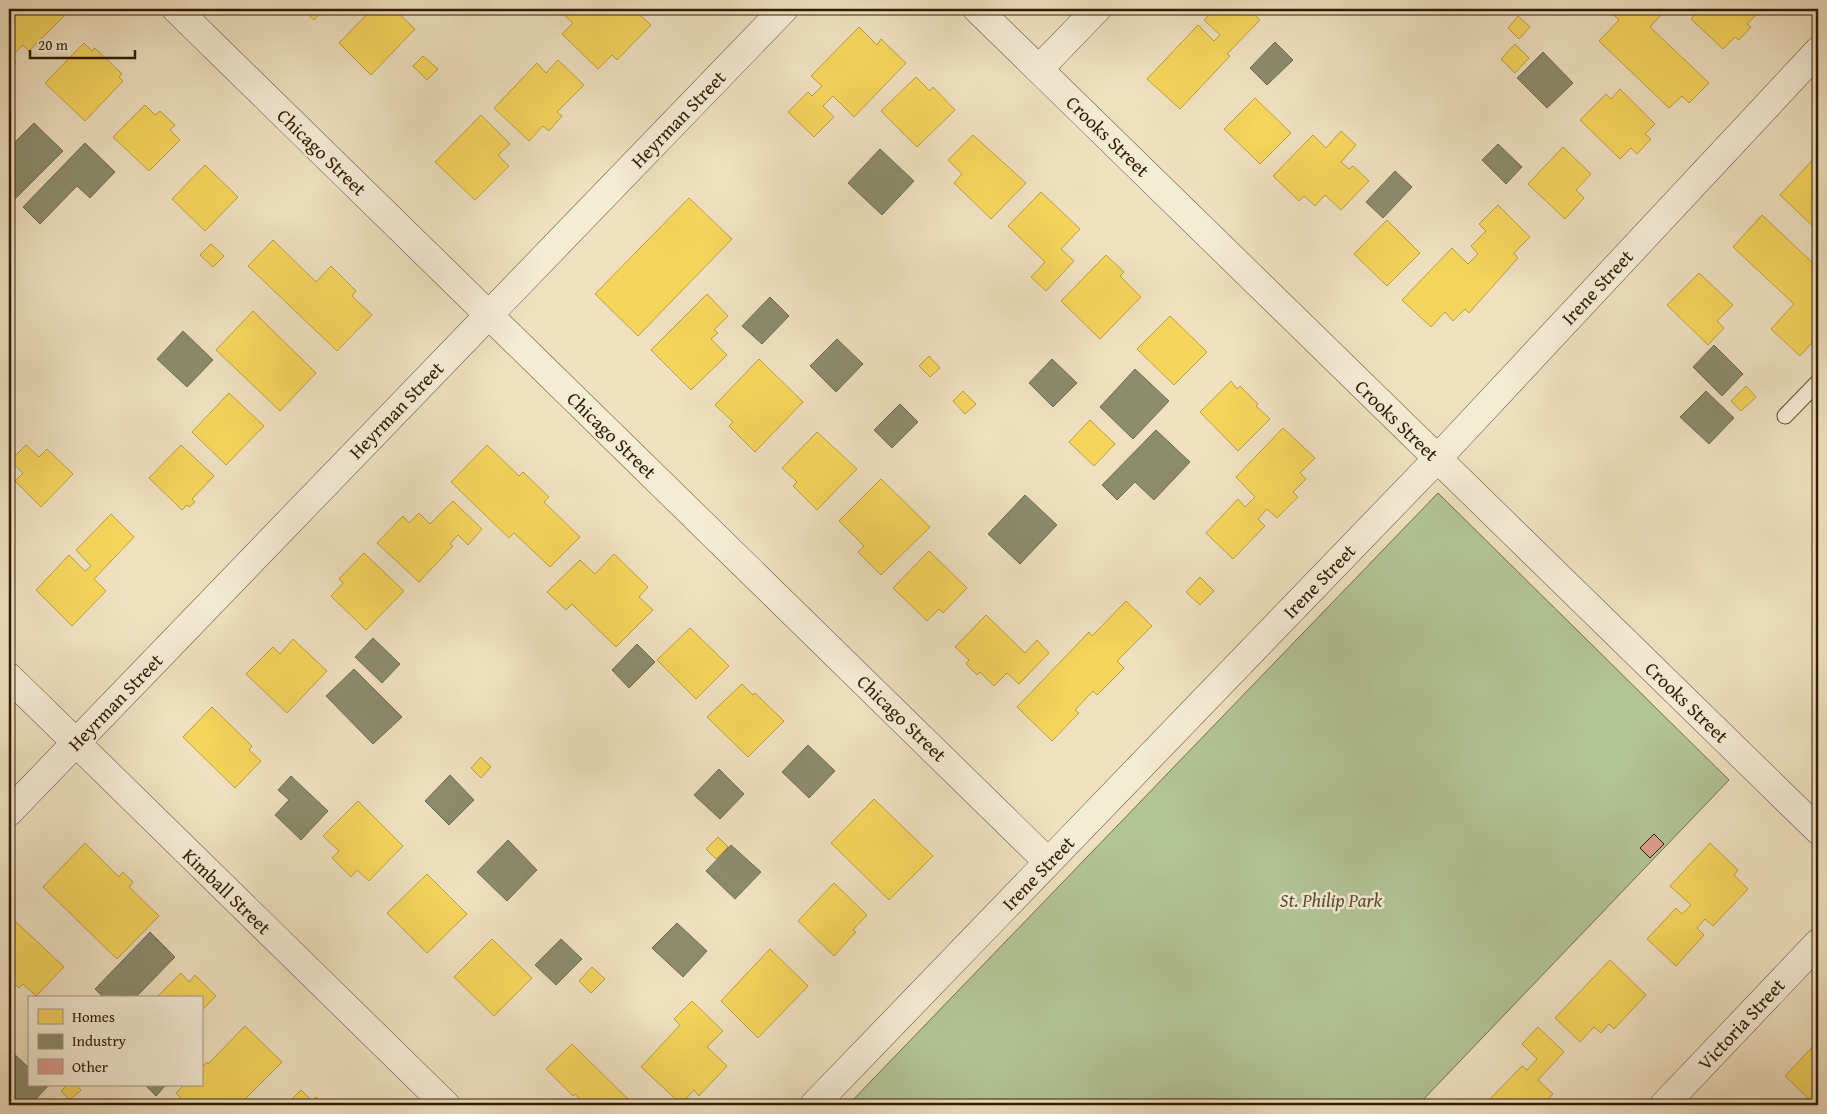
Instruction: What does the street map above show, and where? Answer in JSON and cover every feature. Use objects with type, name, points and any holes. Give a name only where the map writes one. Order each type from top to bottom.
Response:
[{"type":"street","name":"Chicago Street","points":[[176,9],[1048,862]]},
{"type":"street","name":"Heyrman Street","points":[[9,812],[784,9]]},
{"type":"street","name":"Crooks Street","points":[[977,9],[1818,830]]},
{"type":"street","points":[[1039,69],[1097,9]]},
{"type":"street","name":"Irene Street","points":[[814,1105],[1437,459],[1818,51]]},
{"type":"street","name":"Kimball Street","points":[[9,677],[446,1105]]},
{"type":"street","name":"Victoria Street","points":[[1664,1105],[1818,943]]},
{"type":"lane","points":[[1785,416],[1818,382]]},
{"type":"green space","name":"St. Philip Park","points":[[1438,493],[1729,780],[1418,1105],[848,1105]]},
{"type":"building: Homes","points":[[9,9],[57,9],[64,16],[29,51],[23,45],[11,57],[16,62],[9,69]]},
{"type":"building: Homes","points":[[302,9],[324,9],[314,20]]},
{"type":"building: Homes","points":[[372,9],[394,9],[415,29],[371,75],[339,43]]},
{"type":"building: Homes","points":[[633,9],[651,25],[617,60],[612,55],[598,69],[562,34],[573,23],[559,10]]},
{"type":"building: Homes","points":[[1215,9],[1248,9],[1260,20],[1227,54],[1230,56],[1180,109],[1147,79],[1198,25],[1214,41],[1220,35],[1204,20]]},
{"type":"building: Homes","points":[[1607,9],[1657,9],[1662,14],[1650,27],[1709,83],[1689,103],[1682,96],[1669,108],[1599,41],[1619,20]]},
{"type":"building: Homes","points":[[1700,9],[1762,9],[1747,24],[1751,27],[1739,40],[1735,37],[1723,49],[1691,19]]},
{"type":"building: Homes","points":[[1518,16],[1530,27],[1519,39],[1508,28]]},
{"type":"building: Homes","points":[[859,27],[877,45],[881,39],[906,63],[854,117],[833,96],[823,106],[834,117],[814,137],[788,112],[808,92],[812,96],[822,86],[811,76]]},
{"type":"building: Homes","points":[[84,43],[92,51],[95,48],[122,74],[119,77],[123,81],[85,121],[45,83]]},
{"type":"building: Homes","points":[[1515,44],[1529,58],[1515,73],[1501,59]]},
{"type":"building: Homes","points":[[423,56],[438,69],[427,80],[413,66]]},
{"type":"building: Homes","points":[[558,60],[584,85],[557,112],[562,116],[549,131],[543,126],[529,141],[494,108],[537,63],[546,73]]},
{"type":"building: Homes","points":[[916,77],[930,91],[933,87],[955,110],[917,147],[881,111]]},
{"type":"building: Homes","points":[[1620,89],[1655,124],[1645,134],[1651,139],[1637,154],[1631,148],[1620,159],[1580,120],[1606,94],[1611,99]]},
{"type":"building: Homes","points":[[1255,98],[1291,133],[1260,164],[1224,129]]},
{"type":"building: Homes","points":[[145,105],[155,115],[160,111],[175,125],[170,130],[180,140],[149,171],[113,137]]},
{"type":"building: Homes","points":[[481,115],[510,144],[498,155],[509,166],[475,200],[435,162]]},
{"type":"building: Homes","points":[[1341,131],[1356,145],[1341,162],[1349,169],[1353,166],[1369,181],[1341,210],[1325,195],[1315,206],[1304,196],[1299,201],[1273,176],[1313,135],[1326,148]]},
{"type":"building: Homes","points":[[973,135],[1026,183],[991,219],[954,183],[962,174],[948,160]]},
{"type":"building: Homes","points":[[1563,147],[1591,174],[1576,190],[1584,198],[1565,219],[1528,184]]},
{"type":"building: Homes","points":[[1818,154],[1818,231],[1780,195]]},
{"type":"building: Homes","points":[[205,165],[238,197],[205,231],[172,199]]},
{"type":"building: Homes","points":[[1041,192],[1080,229],[1061,249],[1074,261],[1046,291],[1031,277],[1045,262],[1008,226]]},
{"type":"building: Homes","points":[[689,198],[732,239],[638,336],[595,294]]},
{"type":"building: Homes","points":[[1498,205],[1530,237],[1514,253],[1518,258],[1469,313],[1465,309],[1453,321],[1445,312],[1431,327],[1402,300],[1452,248],[1468,264],[1478,254],[1471,246],[1486,231],[1479,224]]},
{"type":"building: Homes","points":[[1762,215],[1818,268],[1818,276],[1814,281],[1818,285],[1818,336],[1800,356],[1771,329],[1794,304],[1733,247]]},
{"type":"building: Homes","points":[[1387,220],[1420,253],[1387,286],[1354,254]]},
{"type":"building: Homes","points":[[273,240],[316,282],[331,266],[356,291],[352,296],[372,315],[337,351],[248,266]]},
{"type":"building: Homes","points":[[211,244],[224,256],[213,267],[200,255]]},
{"type":"building: Homes","points":[[1106,255],[1124,272],[1120,276],[1141,297],[1100,339],[1061,301]]},
{"type":"building: Homes","points":[[1699,273],[1733,305],[1717,321],[1724,328],[1708,345],[1667,305]]},
{"type":"building: Homes","points":[[707,294],[728,316],[714,330],[718,333],[711,339],[727,355],[691,390],[651,350]]},
{"type":"building: Homes","points":[[253,311],[316,373],[280,411],[216,350]]},
{"type":"building: Homes","points":[[1170,316],[1207,352],[1174,385],[1137,349]]},
{"type":"building: Homes","points":[[929,356],[940,368],[930,377],[919,366]]},
{"type":"building: Homes","points":[[759,359],[803,402],[755,452],[729,426],[733,422],[715,405]]},
{"type":"building: Homes","points":[[1231,381],[1237,389],[1240,386],[1258,404],[1256,406],[1270,419],[1238,451],[1200,412]]},
{"type":"building: Homes","points":[[1746,386],[1756,397],[1741,411],[1731,401]]},
{"type":"building: Homes","points":[[963,391],[976,404],[965,414],[953,401]]},
{"type":"building: Homes","points":[[229,393],[264,426],[226,465],[192,432]]},
{"type":"building: Homes","points":[[1090,420],[1115,444],[1094,466],[1069,442]]},
{"type":"building: Homes","points":[[1283,428],[1315,458],[1300,473],[1306,479],[1293,492],[1298,497],[1277,518],[1267,509],[1258,519],[1265,526],[1233,559],[1206,533],[1238,499],[1245,507],[1255,497],[1236,477]]},
{"type":"building: Homes","points":[[817,432],[857,469],[817,510],[793,486],[797,482],[782,468]]},
{"type":"building: Homes","points":[[26,445],[39,457],[47,449],[73,474],[41,507],[15,481],[23,473],[10,461]]},
{"type":"building: Homes","points":[[181,445],[214,476],[192,499],[195,502],[189,507],[187,505],[182,510],[149,478]]},
{"type":"building: Homes","points":[[487,445],[519,476],[523,472],[549,497],[544,502],[580,537],[550,567],[514,533],[509,538],[451,482]]},
{"type":"building: Homes","points":[[881,479],[930,527],[881,575],[858,552],[864,546],[839,521]]},
{"type":"building: Homes","points":[[453,501],[482,529],[468,545],[458,535],[450,544],[453,546],[419,582],[377,543],[403,516],[409,523],[419,513],[430,524]]},
{"type":"building: Homes","points":[[111,514],[134,537],[94,579],[106,591],[72,626],[36,590],[69,555],[85,571],[91,566],[76,550]]},
{"type":"building: Homes","points":[[929,551],[967,588],[943,613],[939,609],[927,621],[893,588]]},
{"type":"building: Homes","points":[[364,553],[404,591],[366,630],[331,596],[343,583],[339,579]]},
{"type":"building: Homes","points":[[614,554],[648,587],[639,597],[653,610],[616,647],[572,604],[566,610],[547,592],[580,560],[595,574]]},
{"type":"building: Homes","points":[[1200,577],[1214,591],[1200,605],[1186,592]]},
{"type":"building: Homes","points":[[1126,601],[1152,626],[1117,661],[1124,668],[1097,695],[1093,691],[1075,710],[1079,713],[1052,741],[1017,707],[1089,632],[1092,636]]},
{"type":"building: Homes","points":[[986,615],[1025,653],[1037,640],[1049,653],[1019,684],[1007,673],[994,686],[980,672],[977,675],[966,664],[969,660],[955,647]]},
{"type":"building: Homes","points":[[690,628],[729,666],[696,699],[657,660]]},
{"type":"building: Homes","points":[[293,639],[327,671],[287,713],[246,674],[273,647],[280,654]]},
{"type":"building: Homes","points":[[742,684],[753,695],[755,693],[784,721],[748,757],[707,717]]},
{"type":"building: Homes","points":[[212,707],[252,746],[249,750],[261,761],[235,788],[183,737]]},
{"type":"building: Homes","points":[[481,757],[491,767],[481,778],[471,768]]},
{"type":"building: Homes","points":[[874,799],[933,856],[889,900],[831,843]]},
{"type":"building: Homes","points":[[358,801],[403,846],[369,881],[357,870],[351,877],[332,858],[339,851],[323,836]]},
{"type":"building: Homes","points":[[718,837],[728,847],[716,859],[706,849]]},
{"type":"building: Homes","points":[[85,843],[119,877],[123,872],[133,882],[129,887],[159,916],[117,959],[43,887]]},
{"type":"building: Homes","points":[[1710,843],[1738,870],[1734,875],[1748,889],[1713,926],[1705,919],[1697,928],[1704,935],[1676,966],[1647,939],[1676,908],[1682,914],[1691,905],[1670,886]]},
{"type":"building: Homes","points":[[427,874],[467,914],[427,953],[387,913]]},
{"type":"building: Homes","points":[[834,883],[867,915],[853,930],[856,932],[834,956],[798,921]]},
{"type":"building: Homes","points":[[15,921],[64,967],[36,996],[23,984],[19,988],[9,978],[9,928]]},
{"type":"building: Homes","points":[[492,939],[532,978],[494,1016],[454,977]]},
{"type":"building: Homes","points":[[770,949],[808,986],[758,1038],[721,1001]]},
{"type":"building: Homes","points":[[1610,960],[1646,995],[1614,1029],[1609,1024],[1601,1033],[1594,1027],[1580,1042],[1555,1018]]},
{"type":"building: Homes","points":[[592,967],[605,979],[591,993],[579,981]]},
{"type":"building: Homes","points":[[181,973],[189,982],[195,975],[216,996],[202,1010],[202,996],[158,996]]},
{"type":"building: Homes","points":[[692,1001],[723,1031],[707,1047],[727,1066],[699,1096],[694,1090],[681,1104],[641,1067],[680,1025],[674,1019]]},
{"type":"building: Homes","points":[[245,1026],[282,1062],[239,1105],[188,1105],[176,1093],[183,1086],[202,1086],[202,1067],[207,1062],[208,1064]]},
{"type":"building: Homes","points":[[1538,1027],[1564,1052],[1538,1080],[1553,1094],[1543,1105],[1495,1105],[1489,1100],[1522,1066],[1527,1070],[1537,1059],[1522,1044]]},
{"type":"building: Homes","points":[[1818,1041],[1818,1105],[1815,1105],[1785,1076]]},
{"type":"building: Homes","points":[[572,1044],[634,1105],[585,1105],[575,1094],[573,1096],[546,1069]]},
{"type":"building: Homes","points":[[66,1086],[77,1086],[81,1090],[70,1100],[61,1091]]},
{"type":"building: Homes","points":[[301,1090],[312,1101],[316,1097],[325,1105],[286,1105]]},
{"type":"building: Industry","points":[[1275,42],[1293,60],[1267,85],[1250,68]]},
{"type":"building: Industry","points":[[1543,52],[1573,83],[1547,108],[1517,78]]},
{"type":"building: Industry","points":[[34,123],[63,151],[12,202],[9,199],[9,148]]},
{"type":"building: Industry","points":[[85,143],[115,172],[90,198],[77,186],[40,224],[23,207]]},
{"type":"building: Industry","points":[[1498,144],[1522,167],[1506,184],[1482,160]]},
{"type":"building: Industry","points":[[880,149],[914,181],[882,215],[848,183]]},
{"type":"building: Industry","points":[[1395,171],[1412,187],[1383,218],[1366,202]]},
{"type":"building: Industry","points":[[770,297],[789,316],[762,344],[742,326]]},
{"type":"building: Industry","points":[[183,331],[213,360],[187,387],[157,359]]},
{"type":"building: Industry","points":[[837,339],[863,364],[836,392],[810,366]]},
{"type":"building: Industry","points":[[1714,345],[1743,374],[1722,396],[1693,367]]},
{"type":"building: Industry","points":[[1052,359],[1077,383],[1053,407],[1029,383]]},
{"type":"building: Industry","points":[[1135,369],[1169,401],[1133,439],[1100,407]]},
{"type":"building: Industry","points":[[1706,391],[1734,418],[1709,444],[1680,417]]},
{"type":"building: Industry","points":[[900,404],[918,422],[892,448],[874,430]]},
{"type":"building: Industry","points":[[1156,430],[1190,462],[1154,500],[1135,482],[1117,500],[1102,485]]},
{"type":"building: Industry","points":[[1025,495],[1057,525],[1020,564],[988,534]]},
{"type":"building: Industry","points":[[373,638],[400,664],[382,683],[355,657]]},
{"type":"building: Industry","points":[[637,644],[655,662],[629,688],[612,670]]},
{"type":"building: Industry","points":[[354,669],[402,717],[373,744],[326,696]]},
{"type":"building: Industry","points":[[808,745],[835,771],[809,798],[782,772]]},
{"type":"building: Industry","points":[[719,769],[744,794],[720,819],[694,795]]},
{"type":"building: Industry","points":[[450,775],[474,800],[449,825],[425,801]]},
{"type":"building: Industry","points":[[291,776],[328,811],[301,840],[275,815],[289,800],[278,790]]},
{"type":"building: Industry","points":[[508,840],[537,870],[507,901],[477,872]]},
{"type":"building: Industry","points":[[731,845],[761,872],[735,899],[706,871]]},
{"type":"building: Industry","points":[[677,923],[707,951],[683,977],[652,948]]},
{"type":"building: Industry","points":[[150,932],[175,957],[137,996],[102,996],[95,989]]},
{"type":"building: Industry","points":[[561,939],[582,959],[556,985],[535,965]]},
{"type":"building: Industry","points":[[10,1050],[28,1067],[28,1086],[48,1086],[30,1105],[9,1105]]},
{"type":"building: Industry","points":[[146,1086],[165,1086],[156,1096]]},
{"type":"building: Other","points":[[1654,834],[1664,844],[1650,858],[1640,848]]}]
